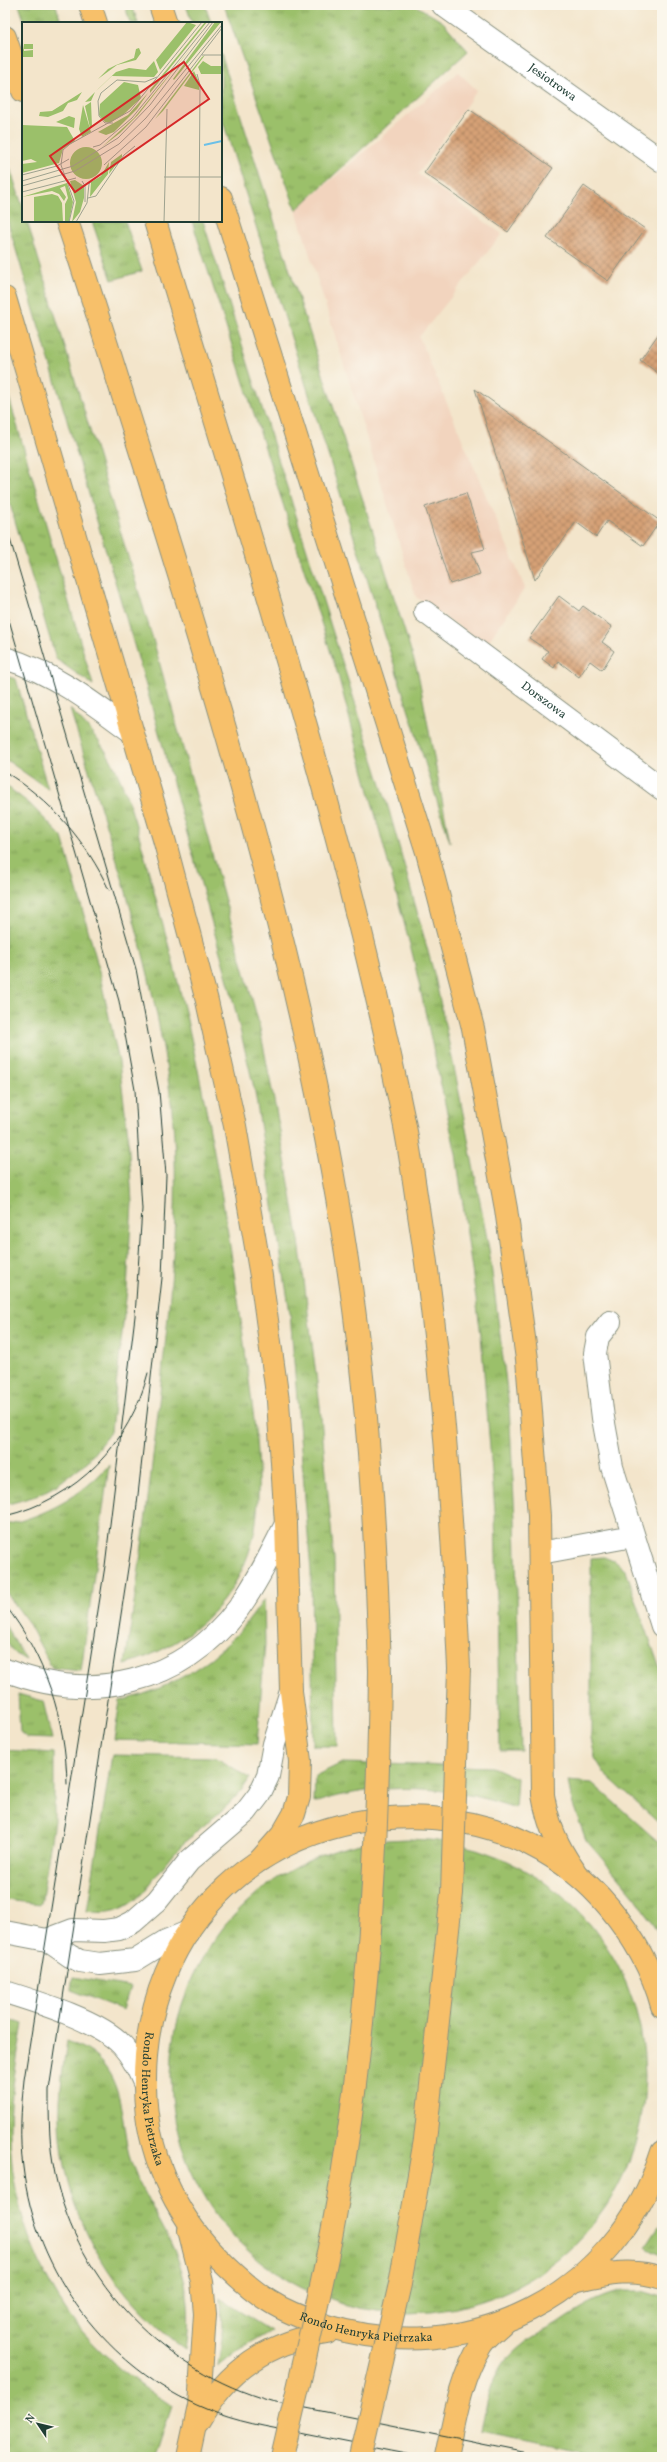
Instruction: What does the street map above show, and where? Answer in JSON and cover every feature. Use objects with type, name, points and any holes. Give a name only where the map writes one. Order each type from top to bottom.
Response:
[{"type":"main road","points":[[90,5],[96,22]]},
{"type":"main road","points":[[160,5],[166,22]]},
{"type":"main road","points":[[5,37],[22,88]]},
{"type":"main road","points":[[222,201],[427,852],[473,1028],[506,1209],[527,1359],[540,1553],[543,1795],[551,1831],[559,1849],[574,1870]]},
{"type":"main road","points":[[67,222],[188,602],[242,786],[294,988],[328,1154],[347,1260],[361,1366],[376,1548],[380,1670],[374,1883],[363,2023],[345,2157],[326,2265],[282,2457]]},
{"type":"main road","points":[[155,222],[310,738],[365,947],[403,1115],[440,1373],[452,1508],[458,1668],[452,1893],[425,2140],[400,2284],[360,2457]]},
{"type":"main road","points":[[5,298],[164,839],[203,985],[235,1126],[261,1276],[278,1401],[286,1524],[291,1691],[300,1745],[299,1797],[294,1814],[282,1835],[261,1859]]},
{"type":"main road","name":"Rondo Henryka Pietrzaka","points":[[662,2006],[646,1960],[624,1924],[600,1896],[574,1870],[534,1845],[498,1830],[461,1820],[415,1817],[366,1820],[328,1829],[286,1843],[261,1859],[209,1903],[188,1932],[168,1964],[156,1999],[148,2034],[145,2085],[148,2120],[154,2152],[166,2184],[184,2216],[202,2242],[233,2273],[269,2301],[302,2318],[343,2331],[372,2337],[413,2340],[459,2335],[504,2322],[530,2311],[578,2280],[622,2231],[654,2176],[662,2152]]},
{"type":"main road","points":[[184,2216],[202,2280],[205,2314],[196,2426],[188,2457]]},
{"type":"main road","points":[[578,2280],[624,2271],[644,2273],[662,2278]]},
{"type":"main road","points":[[446,2457],[460,2398],[470,2365],[482,2344],[504,2322]]},
{"type":"main road","points":[[196,2426],[224,2384],[244,2366],[292,2341],[343,2331]]},
{"type":"street","name":"Jesiotrowa","points":[[443,5],[662,161]]},
{"type":"street","name":"Dorszowa","points":[[425,612],[662,789]]},
{"type":"street","points":[[5,658],[29,666],[64,683],[132,732]]},
{"type":"street","points":[[610,1322],[598,1337],[595,1353],[612,1467],[662,1626]]},
{"type":"street","points":[[5,1670],[42,1682],[73,1687],[112,1686],[159,1672],[202,1646],[237,1610],[252,1588],[286,1524]]},
{"type":"street","points":[[540,1553],[633,1536]]},
{"type":"street","points":[[47,1940],[73,1930],[104,1931],[119,1929],[133,1922],[157,1901],[189,1861],[246,1812],[259,1795],[268,1776],[274,1744],[291,1691]]},
{"type":"street","points":[[5,1932],[47,1940],[80,1961],[100,1964],[135,1960],[166,1941],[188,1932]]},
{"type":"street","points":[[5,1992],[89,2023],[104,2031],[121,2044],[135,2061],[145,2085]]},
{"type":"shaded area","points":[[458,72],[477,90],[418,174],[502,234],[419,337],[525,588],[486,645],[416,597],[296,210]]},
{"type":"green space","points":[[19,5],[56,5],[61,22],[25,22]]},
{"type":"green space","points":[[125,5],[132,5],[138,22],[130,22]]},
{"type":"green space","points":[[186,5],[205,5],[211,22],[192,22]]},
{"type":"green space","points":[[224,5],[415,5],[443,22],[468,51],[296,210]]},
{"type":"green space","points":[[222,57],[418,673],[450,842],[222,118]]},
{"type":"green space","points":[[5,153],[22,205],[22,222],[27,222],[154,643],[259,1024],[280,1131],[299,1241],[320,1406],[334,1560],[337,1746],[313,1746],[311,1572],[290,1313],[255,1092],[230,988],[143,675],[5,213]]},
{"type":"green space","points":[[92,222],[125,222],[142,271],[112,280]]},
{"type":"green space","points":[[192,222],[203,222],[389,810],[435,977],[489,1249],[509,1406],[515,1519],[521,1750],[500,1750],[495,1511],[481,1335],[456,1154],[413,956],[338,675]]},
{"type":"green space","points":[[5,384],[93,685],[56,659],[5,487]]},
{"type":"green space","points":[[5,676],[16,679],[48,789],[5,759]]},
{"type":"green space","points":[[70,709],[108,754],[117,772],[139,836],[172,957],[197,1067],[228,1232],[254,1416],[258,1470],[256,1520],[252,1542],[234,1585],[221,1603],[205,1620],[187,1634],[168,1646],[125,1664],[150,1483],[169,1306],[174,1238],[174,1135],[164,1051],[154,1001],[115,854]]},
{"type":"green space","points":[[5,785],[30,804],[62,837],[96,958],[119,1062],[128,1135],[132,1203],[127,1289],[111,1431],[88,1461],[57,1485],[36,1496],[5,1505]]},
{"type":"green space","points":[[109,1465],[81,1671],[52,1668],[28,1622],[5,1591],[5,1525],[35,1516],[62,1503],[86,1486]]},
{"type":"green space","points":[[604,1557],[616,1562],[626,1571],[662,1675],[662,1826],[605,1774],[595,1758],[591,1738],[591,1558]]},
{"type":"green space","points":[[264,1599],[265,1644],[257,1744],[114,1740],[120,1701],[164,1686],[184,1676],[202,1664],[220,1651],[236,1635],[251,1618]]},
{"type":"green space","points":[[5,1625],[26,1660],[16,1654],[7,1642]]},
{"type":"green space","points":[[18,1694],[43,1701],[52,1739],[27,1738],[20,1732]]},
{"type":"green space","points":[[5,1750],[54,1753],[54,1821],[41,1904],[5,1900]]},
{"type":"green space","points":[[112,1755],[215,1757],[250,1778],[225,1808],[177,1850],[144,1892],[137,1898],[126,1906],[115,1911],[93,1912],[87,1911]]},
{"type":"green space","points":[[342,1763],[492,1767],[517,1778],[515,1808],[466,1794],[415,1789],[364,1791],[314,1803],[315,1776]]},
{"type":"green space","points":[[568,1781],[592,1783],[662,1845],[662,1938],[636,1898],[586,1840],[572,1802]]},
{"type":"green space","points":[[408,1839],[454,1843],[499,1857],[540,1879],[576,1908],[605,1944],[627,1985],[641,2030],[645,2076],[641,2122],[627,2167],[605,2208],[576,2244],[540,2273],[499,2295],[454,2309],[408,2313],[362,2309],[317,2295],[276,2273],[240,2244],[211,2208],[189,2167],[175,2122],[171,2076],[175,2030],[189,1985],[211,1944],[240,1908],[276,1879],[317,1857],[362,1843]]},
{"type":"green space","points":[[73,1977],[130,1987],[123,2010],[71,1990]]},
{"type":"green space","points":[[5,2018],[23,2024],[16,2063],[10,2129],[11,2156],[15,2183],[29,2236],[39,2262],[51,2286],[82,2331],[113,2362],[136,2381],[172,2406],[155,2457],[5,2457]]},
{"type":"green space","points":[[67,2041],[86,2050],[96,2057],[105,2067],[114,2083],[121,2107],[129,2157],[143,2191],[167,2234],[177,2257],[184,2280],[189,2315],[186,2350],[159,2329],[135,2305],[114,2278],[96,2250],[81,2219],[70,2187],[63,2153],[60,2119],[61,2090]]},
{"type":"green space","points":[[659,2226],[662,2228],[662,2256],[645,2247]]},
{"type":"green space","points":[[623,2291],[642,2291],[662,2297],[662,2457],[608,2457],[481,2432],[486,2406],[493,2382],[498,2371],[514,2351],[529,2339],[557,2324],[588,2304]]},
{"type":"green space","points":[[221,2297],[234,2308],[271,2331],[239,2350],[218,2367],[222,2338]]},
{"type":"building","points":[[469,109],[553,168],[508,232],[424,173]]},
{"type":"building","points":[[584,186],[645,229],[608,281],[547,238]]},
{"type":"building","points":[[662,329],[662,376],[640,360]]},
{"type":"building","points":[[475,389],[660,521],[643,546],[607,521],[596,537],[576,522],[535,580]]},
{"type":"building","points":[[466,493],[485,549],[472,552],[480,574],[450,584],[425,507]]},
{"type":"building","points":[[559,596],[579,611],[583,606],[612,627],[602,642],[614,651],[602,670],[590,661],[579,677],[558,661],[554,668],[542,659],[548,651],[529,638]]},
{"type":"tram line","points":[[5,522],[136,969],[159,1091],[166,1175],[162,1278],[135,1522],[49,2090],[50,2142],[55,2174],[67,2214],[84,2252],[106,2286],[132,2318],[162,2345],[196,2368],[232,2387],[271,2401],[552,2457]]},
{"type":"tram line","points":[[5,606],[119,1001],[135,1090],[142,1209],[135,1316],[105,1566],[24,2080],[21,2113],[21,2145],[23,2167],[30,2206],[43,2244],[60,2280],[82,2313],[108,2343],[138,2369],[170,2391],[217,2414],[240,2421],[421,2457]]},
{"type":"tram line","points":[[5,772],[37,795],[66,823],[90,855],[109,890]]},
{"type":"tram line","points":[[5,1516],[31,1508],[55,1496],[77,1482],[97,1465],[114,1445],[128,1423],[140,1399],[148,1373]]},
{"type":"tram line","points":[[5,1605],[31,1645],[51,1689],[63,1736],[67,1784]]}]
